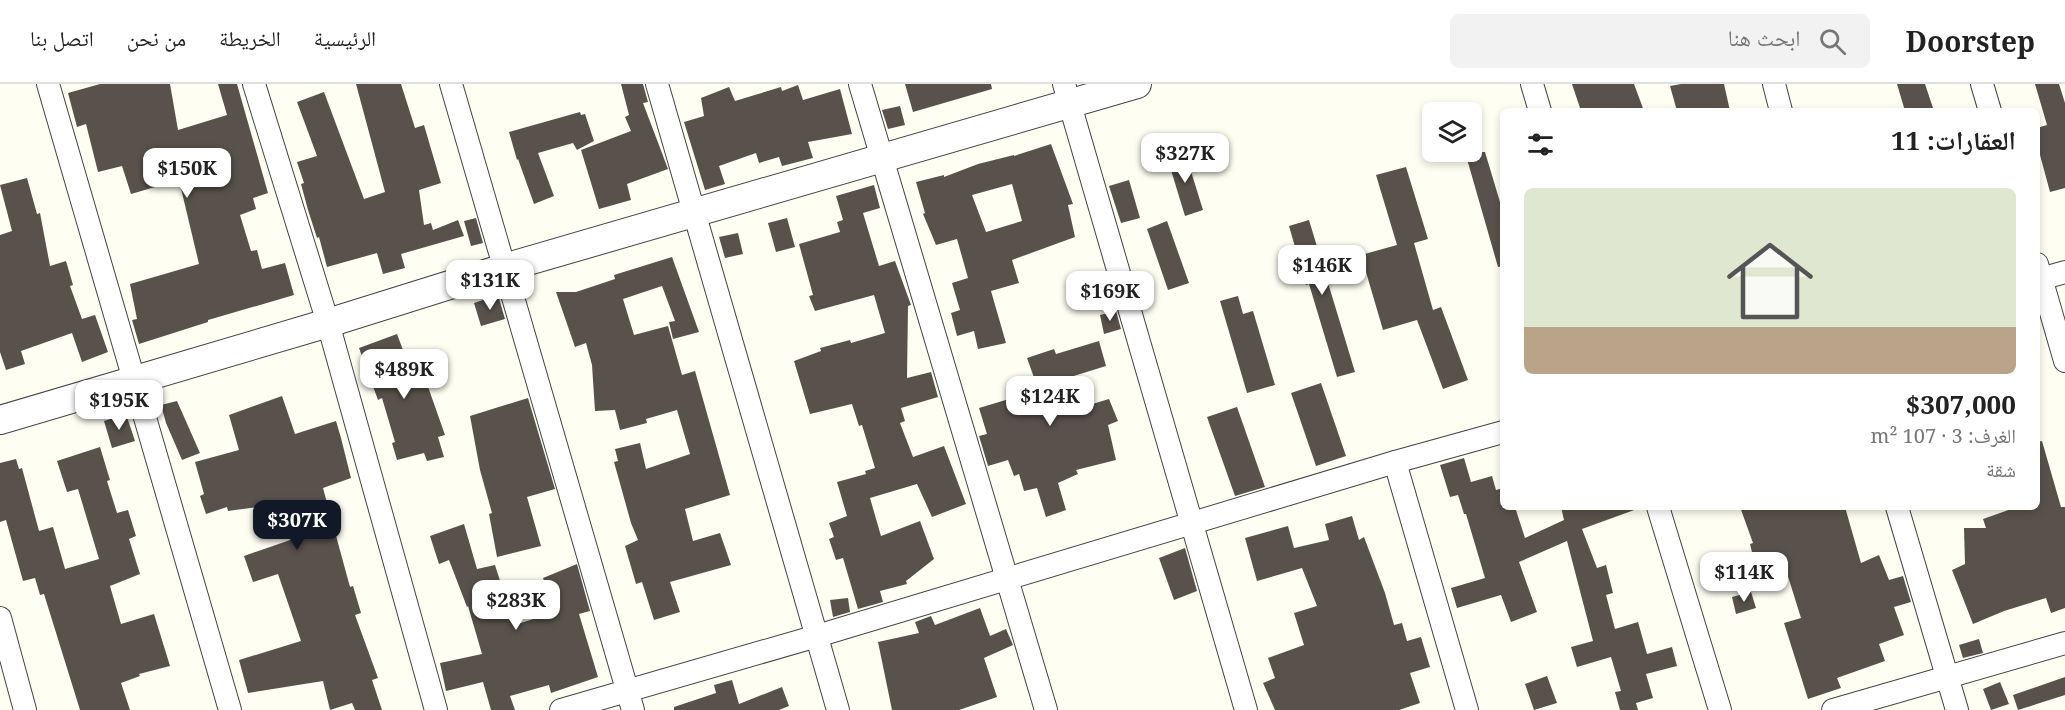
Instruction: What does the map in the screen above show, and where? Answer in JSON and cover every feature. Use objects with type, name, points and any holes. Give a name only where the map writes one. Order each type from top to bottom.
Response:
[{"type":"street","points":[[48,84],[136,379],[230,710]]},
{"type":"street","points":[[254,84],[328,323],[436,710]]},
{"type":"street","points":[[450,84],[630,700]]},
{"type":"street","points":[[657,84],[838,710]]},
{"type":"street","points":[[860,84],[1046,710]]},
{"type":"street","points":[[0,420],[881,157],[1067,94],[1137,84]]},
{"type":"street","points":[[1532,84],[1539,108]]},
{"type":"street","points":[[1774,84],[1780,108]]},
{"type":"street","points":[[1982,84],[1989,108]]},
{"type":"street","points":[[1067,94],[1246,710]]},
{"type":"street","points":[[2040,274],[2065,272]]},
{"type":"street","points":[[2040,280],[2065,361]]},
{"type":"street","points":[[561,710],[630,700],[817,636],[1006,577],[1500,433]]},
{"type":"street","points":[[1395,462],[1467,710]]},
{"type":"street","points":[[1659,510],[1720,710]]},
{"type":"street","points":[[1898,510],[1957,710]]},
{"type":"street","points":[[0,618],[25,710]]},
{"type":"street","points":[[1833,710],[2065,643]]},
{"type":"building","points":[[100,84],[170,84],[178,130],[227,115],[218,84],[237,84],[268,193],[253,198],[256,209],[240,215],[251,251],[257,250],[262,269],[285,263],[294,295],[208,320],[208,322],[139,344],[132,320],[137,319],[130,284],[199,264],[179,180],[131,194],[122,166],[98,172],[86,124],[77,127],[68,93]]},
{"type":"building","points":[[356,84],[401,84],[415,128],[424,125],[441,183],[419,190],[424,225],[431,223],[433,230],[458,220],[464,236],[401,254],[405,268],[383,274],[377,253],[327,267],[319,237],[317,238],[308,210],[301,184],[304,183],[297,162],[317,156],[297,102],[324,92],[364,199],[385,192]]},
{"type":"building","points":[[621,84],[643,84],[648,102],[643,103],[668,169],[627,184],[631,200],[599,209],[581,150],[631,131],[625,117],[629,115]]},
{"type":"building","points":[[905,84],[991,84],[992,89],[913,112]]},
{"type":"building","points":[[1572,84],[1634,84],[1643,108],[1580,108]]},
{"type":"building","points":[[1724,84],[1729,108],[1676,108],[1670,86]]},
{"type":"building","points":[[1897,84],[1925,84],[1933,108],[1904,108]]},
{"type":"building","points":[[2035,84],[2059,84],[2065,103],[2065,188],[2050,192],[2040,155],[2040,127],[2047,125]]},
{"type":"building","points":[[798,85],[803,100],[840,89],[852,134],[808,142],[813,158],[782,166],[779,157],[759,163],[756,153],[719,166],[725,184],[705,190],[684,122],[704,116],[701,98],[729,87],[735,101],[781,87],[782,91]]},
{"type":"building","points":[[900,106],[905,125],[888,129],[882,110]]},
{"type":"building","points":[[580,112],[581,115],[585,114],[594,141],[577,150],[573,143],[538,153],[554,196],[534,204],[509,132]]},
{"type":"building","points":[[1051,144],[1073,204],[1068,205],[1075,237],[1012,260],[1019,283],[991,291],[1006,343],[978,349],[974,331],[957,336],[951,313],[960,310],[952,283],[968,278],[957,239],[936,245],[923,214],[925,213],[916,182],[944,175],[944,177],[978,164]],"holes":[[[1012,184],[1022,221],[986,232],[972,195]]]},
{"type":"building","points":[[1185,152],[1203,210],[1185,216],[1167,157]]},
{"type":"building","points":[[1482,152],[1485,152],[1500,202],[1500,267],[1498,267],[1468,162],[1482,162]]},
{"type":"building","points":[[1406,167],[1428,239],[1414,243],[1433,310],[1441,307],[1468,380],[1443,389],[1417,320],[1383,330],[1361,255],[1397,245],[1376,175]]},
{"type":"building","points":[[27,178],[37,214],[40,213],[50,266],[66,261],[73,285],[70,286],[82,319],[95,315],[108,352],[82,362],[72,333],[21,351],[25,364],[6,370],[0,352],[0,235],[12,231],[0,185]]},
{"type":"building","points":[[1129,180],[1140,218],[1121,223],[1109,186]]},
{"type":"building","points":[[874,185],[880,208],[863,213],[879,266],[895,261],[911,305],[908,306],[907,378],[931,372],[938,397],[901,408],[905,421],[900,423],[913,457],[944,446],[966,504],[932,517],[917,484],[870,498],[881,536],[920,521],[934,559],[906,581],[907,584],[880,591],[883,602],[858,609],[843,558],[836,560],[829,539],[834,537],[829,523],[847,516],[837,482],[866,474],[865,471],[875,468],[862,425],[859,426],[852,404],[810,414],[794,361],[821,351],[820,348],[850,340],[851,343],[885,333],[874,295],[815,311],[809,296],[813,295],[799,244],[840,232],[837,222],[843,220],[836,196]]},
{"type":"building","points":[[476,218],[483,243],[471,246],[464,221]]},
{"type":"building","points":[[787,218],[795,247],[776,252],[768,223]]},
{"type":"building","points":[[1309,220],[1355,372],[1337,377],[1289,226]]},
{"type":"building","points":[[1167,221],[1189,283],[1168,290],[1147,229]]},
{"type":"building","points":[[738,233],[743,254],[725,258],[719,237]]},
{"type":"building","points":[[672,257],[699,332],[673,339],[669,322],[675,321],[662,286],[623,299],[634,335],[668,326],[682,375],[695,371],[730,495],[685,509],[693,541],[720,533],[731,565],[670,582],[680,612],[654,620],[642,582],[636,584],[625,546],[638,540],[614,462],[618,461],[615,449],[640,443],[646,469],[690,454],[677,410],[646,419],[647,423],[620,430],[615,410],[595,411],[592,365],[586,343],[575,347],[556,292],[576,292],[615,279],[614,275]]},
{"type":"building","points":[[498,295],[505,319],[481,326],[474,303]]},
{"type":"building","points":[[1238,296],[1243,314],[1253,311],[1275,385],[1247,393],[1220,301]]},
{"type":"building","points":[[1116,311],[1121,329],[1104,334],[1100,315]]},
{"type":"building","points":[[397,334],[409,366],[418,363],[424,382],[426,381],[445,435],[438,437],[444,457],[427,461],[424,453],[397,460],[392,443],[395,442],[382,398],[378,400],[359,348]]},
{"type":"building","points":[[1099,341],[1106,366],[1064,379],[1069,411],[1109,399],[1118,421],[1108,425],[1116,460],[1076,470],[1078,474],[1058,483],[1066,510],[1046,517],[1037,488],[1024,491],[1019,474],[1014,476],[1008,460],[988,466],[979,436],[987,434],[979,408],[1009,399],[1007,395],[1037,386],[1027,358],[1054,349],[1056,354]]},
{"type":"building","points":[[1321,383],[1346,456],[1316,466],[1291,393]]},
{"type":"building","points":[[282,396],[295,434],[336,421],[351,478],[323,488],[350,587],[353,586],[361,613],[355,615],[378,678],[372,680],[382,710],[355,710],[352,703],[330,710],[323,681],[248,693],[239,660],[301,641],[278,574],[253,582],[244,556],[296,538],[286,503],[228,511],[227,507],[206,514],[200,496],[204,494],[195,462],[239,450],[229,415]]},
{"type":"building","points":[[528,398],[555,489],[527,497],[541,546],[497,557],[489,514],[492,513],[480,470],[470,416]]},
{"type":"building","points":[[177,401],[200,453],[182,460],[161,405]]},
{"type":"building","points":[[1237,407],[1265,487],[1235,496],[1207,417]]},
{"type":"building","points":[[126,414],[135,441],[112,448],[104,421]]},
{"type":"building","points":[[2040,441],[2042,441],[2061,507],[2065,507],[2065,608],[2051,613],[2046,598],[2004,611],[1973,624],[1952,570],[1965,564],[1964,528],[1986,528],[1983,519],[2008,510],[2040,510]]},
{"type":"building","points":[[100,447],[117,513],[128,510],[136,536],[129,539],[140,574],[110,586],[121,624],[154,614],[170,666],[139,674],[140,676],[121,683],[130,710],[80,710],[44,594],[40,595],[35,578],[23,581],[6,520],[0,522],[0,463],[16,459],[19,469],[22,468],[39,531],[53,527],[65,569],[99,559],[78,489],[67,492],[57,461]]},
{"type":"building","points":[[1464,458],[1471,482],[1492,476],[1496,490],[1500,489],[1500,510],[1516,510],[1525,538],[1564,520],[1562,510],[1634,510],[1582,529],[1597,568],[1606,565],[1613,593],[1606,595],[1615,629],[1638,622],[1647,654],[1672,647],[1677,666],[1646,674],[1653,698],[1636,703],[1638,710],[1620,710],[1615,692],[1621,691],[1611,657],[1577,667],[1571,647],[1593,641],[1567,541],[1519,562],[1537,612],[1511,622],[1501,595],[1457,608],[1451,588],[1485,578],[1466,514],[1464,514],[1458,495],[1450,497],[1440,465]]},
{"type":"building","points":[[1741,510],[1846,510],[1861,563],[1879,555],[1889,580],[1903,576],[1911,602],[1894,607],[1904,635],[1879,644],[1885,661],[1837,678],[1841,688],[1808,699],[1784,623],[1801,618],[1786,570],[1758,577],[1750,544],[1753,543]]},
{"type":"building","points":[[1352,516],[1359,540],[1364,537],[1385,593],[1394,625],[1402,623],[1407,641],[1421,637],[1430,667],[1410,673],[1420,703],[1399,710],[1275,710],[1263,683],[1275,678],[1268,658],[1304,645],[1294,613],[1317,606],[1302,568],[1257,581],[1245,538],[1288,526],[1294,548],[1329,540],[1325,524]]},
{"type":"building","points":[[464,524],[477,569],[495,565],[514,625],[556,612],[543,578],[577,564],[590,611],[579,614],[598,677],[551,693],[549,685],[510,696],[515,710],[491,710],[483,682],[446,691],[440,663],[482,654],[468,606],[449,560],[439,564],[430,536]]},
{"type":"building","points":[[1185,548],[1197,591],[1174,600],[1159,558]]},
{"type":"building","points":[[1751,592],[1756,608],[1736,614],[1732,597]]},
{"type":"building","points":[[848,598],[850,612],[833,617],[830,600]]},
{"type":"building","points":[[980,608],[990,636],[1006,629],[1013,645],[984,658],[997,697],[959,710],[892,710],[878,642],[919,633],[915,622],[931,616],[935,625]]},
{"type":"building","points":[[1979,639],[1983,653],[1963,658],[1959,645]]},
{"type":"building","points":[[1547,676],[1557,703],[1534,710],[1525,684]]},
{"type":"building","points":[[2065,677],[2065,695],[2018,710],[2013,695]]},
{"type":"building","points":[[732,680],[739,704],[782,687],[789,706],[779,710],[674,710],[674,707],[716,693],[714,685]]},
{"type":"building","points":[[2000,682],[2009,704],[1991,710],[1983,689]]}]
